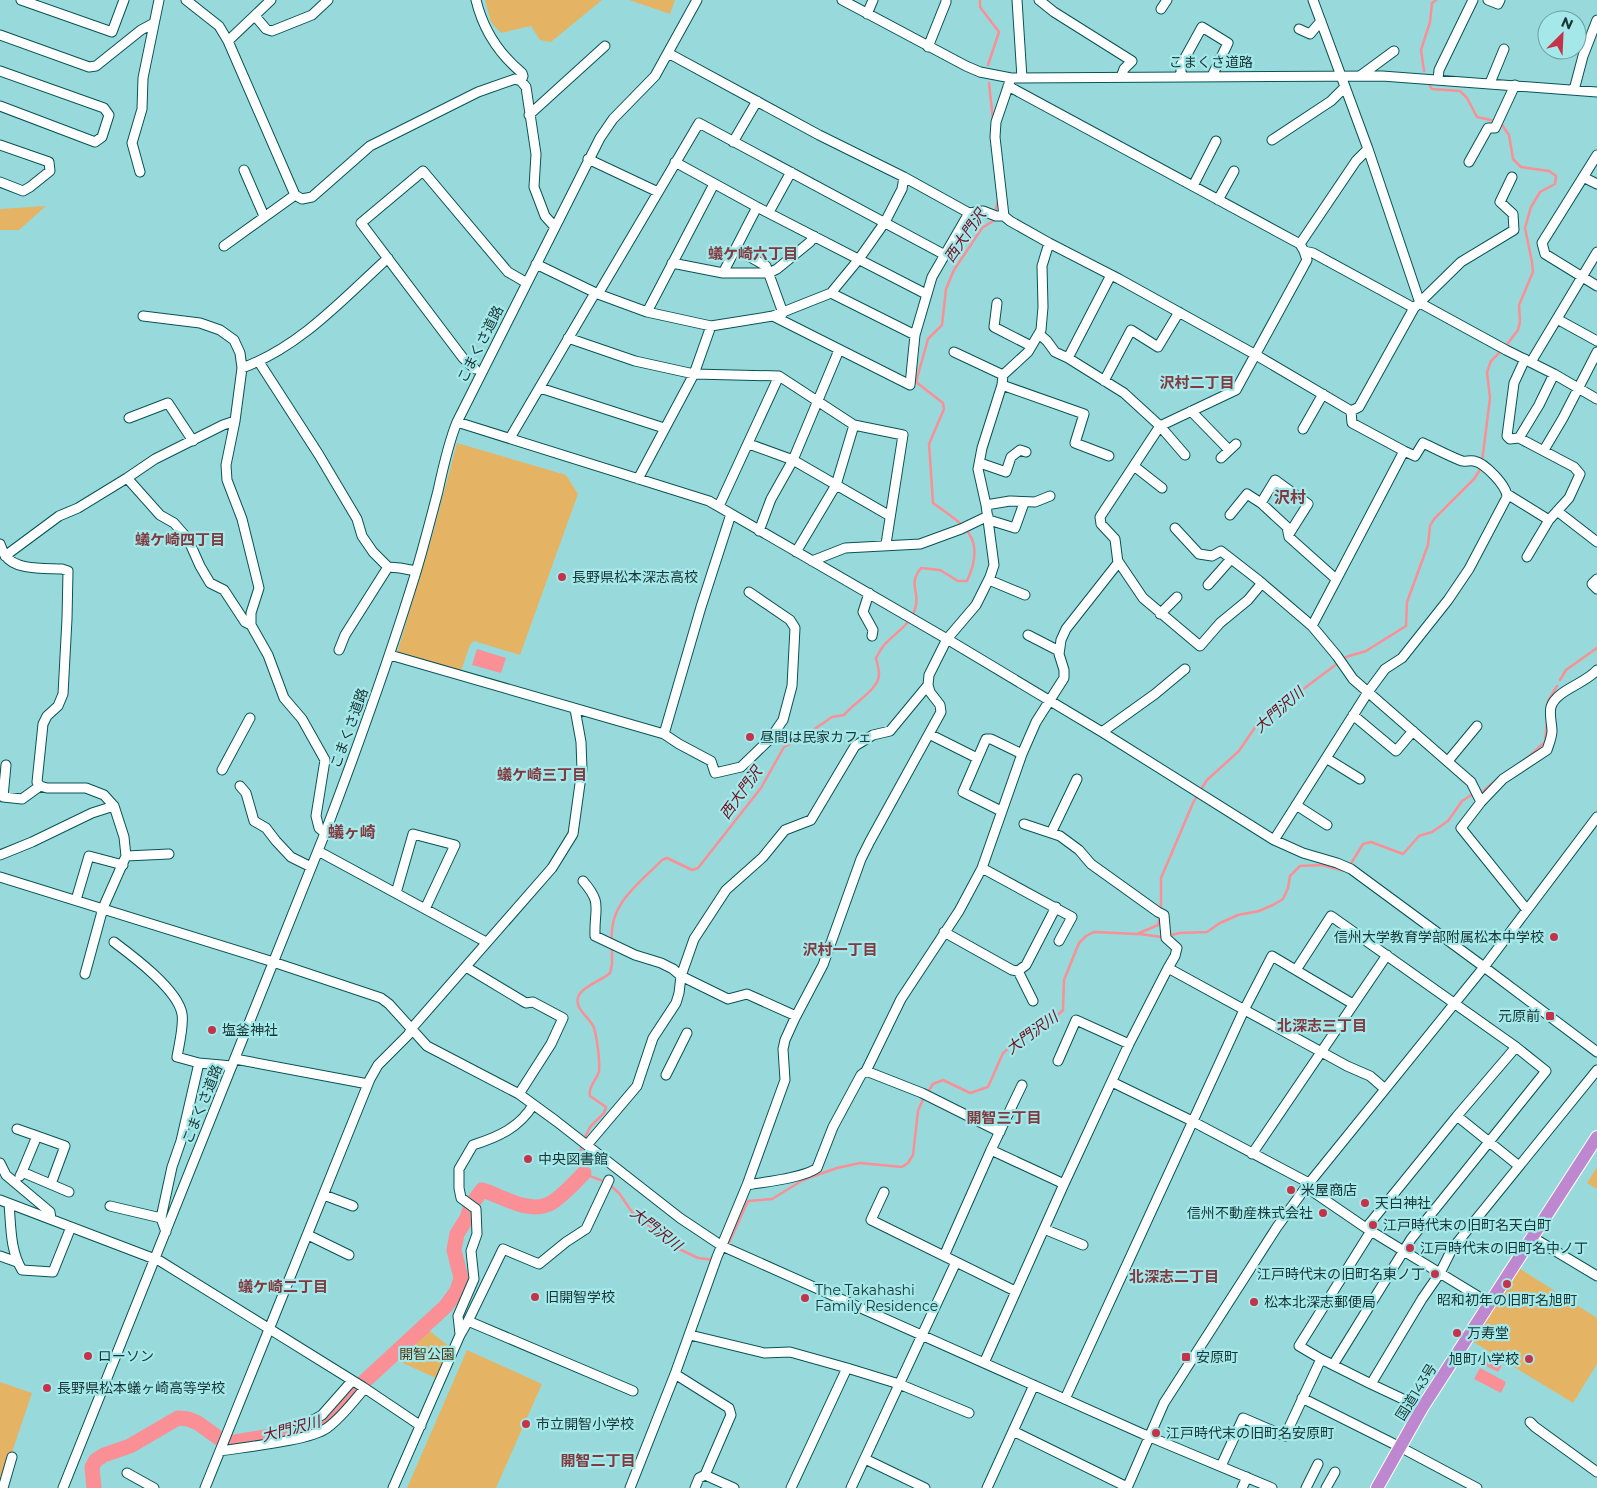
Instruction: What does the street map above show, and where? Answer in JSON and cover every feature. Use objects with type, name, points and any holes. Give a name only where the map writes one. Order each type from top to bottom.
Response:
[{"type":"highway","name":"国道143号","points":[[1377,1488],[1422,1408],[1597,1138]]},
{"type":"street","points":[[21,0],[112,32],[124,0]]},
{"type":"street","points":[[140,172],[132,143],[142,109],[143,78],[159,0]]},
{"type":"street","points":[[186,0],[219,26],[228,41],[295,195],[302,199],[312,197],[370,146],[478,92],[515,79],[521,81],[526,87],[536,154],[534,187],[545,216],[554,226]]},
{"type":"street","points":[[228,41],[271,0]]},
{"type":"street","points":[[255,16],[266,29],[272,31],[312,15],[328,0]]},
{"type":"street","points":[[476,0],[480,17],[501,53],[522,73],[521,81]]},
{"type":"street","name":"こまくさ道路","points":[[63,1488],[325,833],[390,655],[416,571],[457,422],[588,159],[613,120],[655,76],[697,0]]},
{"type":"street","name":"こまくさ道路","points":[[842,0],[928,47],[980,72],[1009,82],[1022,78],[1360,76],[1438,79],[1597,92]]},
{"type":"street","points":[[868,14],[873,0]]},
{"type":"street","points":[[928,47],[946,0]]},
{"type":"street","points":[[1017,0],[1022,78]]},
{"type":"street","points":[[1039,0],[1054,12],[1132,60],[1124,68],[1121,77]]},
{"type":"street","points":[[1161,9],[1167,0]]},
{"type":"street","points":[[1314,0],[1368,149],[1417,306]]},
{"type":"street","points":[[1438,79],[1439,70],[1473,0]]},
{"type":"street","points":[[1488,0],[1498,4],[1500,0]]},
{"type":"street","points":[[1574,90],[1582,56],[1597,20]]},
{"type":"street","points":[[1299,29],[1310,34],[1321,21]]},
{"type":"street","points":[[0,35],[88,67],[96,66],[141,30],[154,23]]},
{"type":"street","points":[[1181,76],[1181,64],[1202,27],[1228,43],[1212,76]]},
{"type":"street","points":[[529,115],[605,46]]},
{"type":"street","points":[[1490,83],[1504,49]]},
{"type":"street","points":[[1360,76],[1394,51]]},
{"type":"street","points":[[668,53],[819,135],[904,177],[970,213],[983,211],[996,216],[1004,216],[1049,243],[1256,355],[1351,410],[1359,408],[1417,306],[1460,262],[1514,230],[1513,214],[1500,202],[1512,177]]},
{"type":"street","points":[[0,71],[104,108],[109,115],[102,137],[95,142],[0,106]]},
{"type":"street","points":[[1004,216],[996,122],[1009,82],[1313,253],[1554,374],[1597,399]]},
{"type":"street","points":[[1469,162],[1488,128],[1496,128],[1515,85]]},
{"type":"street","points":[[1272,140],[1331,101],[1345,87]]},
{"type":"street","points":[[734,142],[757,101]]},
{"type":"street","points":[[510,438],[568,338],[699,123],[945,255]]},
{"type":"street","points":[[1193,186],[1216,141]]},
{"type":"street","points":[[0,145],[49,162],[50,172],[23,191],[0,182]]},
{"type":"street","points":[[1262,583],[1248,600],[1220,623],[1200,646],[1142,598],[1118,561],[1115,539],[1101,524],[1100,517],[1160,426],[1236,390],[1306,260],[1302,247],[1356,161],[1368,149]]},
{"type":"street","points":[[1597,155],[1542,243],[1545,254],[1597,286]]},
{"type":"street","points":[[588,159],[658,192]]},
{"type":"street","points":[[675,162],[756,207],[770,212],[926,294]]},
{"type":"street","points":[[244,170],[264,216]]},
{"type":"street","points":[[475,369],[463,358],[361,223],[423,170],[508,272],[527,283]]},
{"type":"street","points":[[1218,200],[1234,171]]},
{"type":"street","points":[[770,212],[790,172]]},
{"type":"street","points":[[1583,176],[1597,184]]},
{"type":"street","points":[[536,264],[597,293],[647,312],[711,326],[774,316],[831,293],[860,259],[885,222],[902,189],[904,177]]},
{"type":"street","points":[[647,312],[714,184]]},
{"type":"street","points":[[224,246],[295,195]]},
{"type":"street","points":[[724,273],[756,207]]},
{"type":"street","points":[[774,316],[910,385],[915,334],[926,294],[932,277],[970,213]]},
{"type":"street","points":[[672,263],[724,273],[769,273],[797,253],[814,236]]},
{"type":"street","points":[[630,1488],[690,1335],[716,1260],[725,1248],[785,1080],[783,1049],[785,1040],[823,965],[870,841],[941,712],[940,705],[930,692],[928,685],[929,675],[947,639],[976,604],[989,580],[994,564],[986,505],[978,469],[982,448],[1002,385],[1003,375],[1028,352],[1040,330],[1043,307],[1042,266],[1049,243]]},
{"type":"street","points":[[736,249],[766,266],[783,313]]},
{"type":"street","points":[[1527,557],[1549,520],[1569,498],[1580,474],[1574,467],[1544,450],[1519,438],[1510,439],[1507,436],[1514,383],[1557,319],[1597,252]]},
{"type":"street","points":[[242,368],[259,362],[303,335],[388,258]]},
{"type":"street","points":[[1068,358],[1111,275]]},
{"type":"street","points":[[831,293],[915,334]]},
{"type":"street","points":[[997,303],[994,326],[1031,346]]},
{"type":"street","points":[[1104,381],[1131,330],[1158,347],[1179,312]]},
{"type":"street","points":[[143,316],[200,323],[220,330],[234,340],[240,353],[242,368],[226,465],[227,480],[242,519],[259,588],[251,613],[251,625]]},
{"type":"street","points":[[1557,319],[1597,341]]},
{"type":"street","points":[[638,479],[694,374],[711,326]]},
{"type":"street","points":[[1038,334],[1047,341],[1055,352],[1124,393],[1160,426],[1185,455]]},
{"type":"street","points":[[568,338],[635,362],[694,374],[779,376],[854,425],[903,435],[886,544]]},
{"type":"street","points":[[759,531],[770,499],[793,460],[839,350]]},
{"type":"street","points":[[954,352],[1003,375]]},
{"type":"street","points":[[1544,450],[1597,352]]},
{"type":"street","points":[[259,362],[319,455],[357,519],[362,536],[373,552],[388,567],[416,571]]},
{"type":"street","points":[[1519,438],[1539,405],[1554,374]]},
{"type":"street","points":[[719,506],[779,376]]},
{"type":"street","points":[[1002,385],[1084,414],[1075,443],[1108,456]]},
{"type":"street","points":[[540,388],[664,428]]},
{"type":"street","points":[[1303,429],[1323,394]]},
{"type":"street","points":[[129,418],[168,403],[193,441]]},
{"type":"street","points":[[1351,410],[1352,422],[1415,456],[1423,443],[1465,462],[1474,461],[1482,464],[1494,475],[1507,494],[1549,520]]},
{"type":"street","points":[[1191,411],[1233,447],[1221,458]]},
{"type":"street","points":[[5,556],[59,516],[78,508],[155,459],[222,425],[234,421]]},
{"type":"street","points":[[457,422],[710,501],[1102,732],[1274,840],[1303,854],[1348,868],[1597,1052]]},
{"type":"street","points":[[796,552],[836,484],[854,425]]},
{"type":"street","points":[[748,444],[793,460],[890,516]]},
{"type":"street","points":[[980,463],[1006,472],[1011,457],[1020,450],[1026,452]]},
{"type":"street","points":[[1312,626],[1404,451]]},
{"type":"street","points":[[1134,466],[1162,488]]},
{"type":"street","points":[[127,478],[160,515],[174,523],[188,539],[210,583],[224,590],[245,622],[251,625],[266,649],[284,698],[302,719],[325,760],[316,816],[319,828],[325,833]]},
{"type":"street","points":[[1261,503],[1275,480],[1308,504],[1288,534]]},
{"type":"street","points":[[1230,515],[1247,494],[1261,503],[1287,527],[1289,537],[1336,579]]},
{"type":"street","points":[[1274,840],[1368,692],[1385,669],[1402,658],[1448,600],[1469,569],[1507,494]]},
{"type":"street","points":[[986,505],[1010,501],[1035,502],[1050,496]]},
{"type":"street","points":[[812,561],[845,548],[886,544],[920,544],[988,518],[1015,528],[1024,503]]},
{"type":"street","points":[[1557,511],[1597,542]]},
{"type":"street","points":[[664,734],[731,514]]},
{"type":"street","points":[[1176,528],[1199,554],[1212,556],[1221,551],[1312,626],[1353,679],[1471,782],[1481,802]]},
{"type":"street","points":[[0,544],[5,556],[22,566],[68,571],[62,694],[58,706],[47,716],[43,724],[38,782],[40,786]]},
{"type":"street","points":[[1208,585],[1231,559]]},
{"type":"street","points":[[747,1185],[800,1175],[817,1168],[833,1127],[861,1075],[866,1071],[901,999],[959,911],[982,868],[1022,754],[1036,722],[1064,678],[1059,651],[1066,629],[1118,561]]},
{"type":"street","points":[[339,650],[345,635],[388,567]]},
{"type":"street","points":[[1597,578],[1592,584],[1597,589]]},
{"type":"street","points":[[989,580],[1025,595]]},
{"type":"street","points":[[390,655],[664,734],[711,761],[715,774],[741,767],[770,739],[783,720],[792,686],[795,628],[790,620],[748,592]]},
{"type":"street","points":[[869,594],[863,612],[873,630],[872,636]]},
{"type":"street","points":[[1160,614],[1177,597]]},
{"type":"street","points":[[1028,635],[1059,651]]},
{"type":"street","points":[[1102,732],[1155,694],[1185,669]]},
{"type":"street","points":[[1527,910],[1461,828],[1481,802],[1503,779],[1547,750],[1552,732],[1551,707],[1559,696],[1591,678],[1597,670]]},
{"type":"street","points":[[585,1143],[637,1086],[653,1038],[676,1003],[680,993],[681,976],[694,939],[726,890],[763,857],[785,830],[811,820],[855,746],[872,735],[890,731],[928,685]]},
{"type":"street","points":[[205,1488],[368,1084],[378,1065],[408,1035],[486,942],[552,868],[573,834],[582,769],[581,742],[575,709]]},
{"type":"street","points":[[1353,715],[1396,751],[1413,731]]},
{"type":"street","points":[[222,770],[250,718]]},
{"type":"street","points":[[1448,762],[1477,726]]},
{"type":"street","points":[[929,734],[977,758]]},
{"type":"street","points":[[1001,811],[963,792],[986,739],[991,739],[1022,754]]},
{"type":"street","points":[[1326,758],[1360,779]]},
{"type":"street","points":[[6,766],[3,797],[22,799],[40,786]]},
{"type":"street","points":[[1052,833],[1077,779]]},
{"type":"street","points":[[40,786],[47,788],[86,788],[104,796],[114,806],[124,837],[126,856],[103,908],[85,974]]},
{"type":"street","points":[[240,786],[246,793],[254,821],[266,828],[291,857],[311,867]]},
{"type":"street","points":[[1296,805],[1327,825]]},
{"type":"street","points":[[0,855],[92,813],[114,806]]},
{"type":"street","points":[[1013,1431],[1127,1488],[1164,1404],[1277,1227],[1307,1185],[1484,967],[1597,817]]},
{"type":"street","points":[[984,1362],[1129,1044],[1176,956],[1176,948],[1166,938],[1164,915],[1091,864],[1079,850],[1060,836],[1024,824]]},
{"type":"street","points":[[396,893],[413,834],[455,845],[425,908]]},
{"type":"street","points":[[318,851],[486,942]]},
{"type":"street","points":[[126,856],[169,854]]},
{"type":"street","points":[[76,900],[89,856],[123,865]]},
{"type":"street","points":[[982,868],[1072,917],[1059,941]]},
{"type":"street","points":[[0,877],[274,962],[381,998],[389,1004],[427,1046],[519,1094],[680,1218],[725,1248],[1149,1436],[1272,1488]]},
{"type":"street","points":[[583,881],[593,892],[597,900],[595,936],[635,955],[667,966],[681,976],[728,999],[747,994],[796,1016]]},
{"type":"street","points":[[944,932],[1012,970],[1018,971],[1026,965],[1056,907]]},
{"type":"street","points":[[1296,970],[1331,916],[1516,1047],[1546,1071],[1411,1239],[1405,1252],[1333,1365]]},
{"type":"street","points":[[114,942],[136,959],[176,999],[183,1017],[177,1057],[200,1063],[233,1062],[368,1084]]},
{"type":"street","points":[[1252,1154],[1387,955]]},
{"type":"street","points":[[1066,1398],[1192,1121],[1244,1010],[1272,956],[1353,1004]]},
{"type":"street","points":[[466,967],[526,1003],[533,1002],[563,1018],[551,1044],[519,1094]]},
{"type":"street","points":[[1168,968],[1347,1066],[1370,1076],[1385,1089]]},
{"type":"street","points":[[1018,971],[1033,1001]]},
{"type":"street","points":[[1058,1060],[1076,1020],[1129,1044]]},
{"type":"street","points":[[666,1075],[687,1032]]},
{"type":"street","points":[[1422,1408],[1320,1359],[1299,1346],[1369,1230],[1457,1116],[1516,1047]]},
{"type":"street","points":[[166,1232],[161,1218],[172,1167],[200,1063]]},
{"type":"street","points":[[1371,1384],[1422,1299],[1440,1273],[1452,1249],[1597,1070]]},
{"type":"street","points":[[866,1071],[926,1095],[1000,1132]]},
{"type":"street","points":[[1112,1082],[1192,1121],[1307,1185],[1369,1230],[1489,1303]]},
{"type":"street","points":[[944,1256],[1022,1085]]},
{"type":"street","points":[[460,1335],[458,1316],[474,1279],[471,1251],[477,1234],[476,1209],[462,1198],[459,1188],[459,1169],[473,1145],[498,1137],[514,1127],[526,1117],[533,1104]]},
{"type":"street","points":[[1457,1116],[1519,1166]]},
{"type":"street","points":[[17,1129],[65,1146],[51,1184]]},
{"type":"street","points":[[16,1184],[37,1136]]},
{"type":"street","points":[[991,1150],[1064,1184]]},
{"type":"street","points":[[0,1163],[6,1175],[50,1212],[52,1220]]},
{"type":"street","points":[[22,1172],[68,1192]]},
{"type":"street","points":[[393,1488],[460,1335],[503,1249],[539,1264],[566,1242],[586,1229],[608,1182]]},
{"type":"street","points":[[884,1192],[871,1220],[1015,1291]]},
{"type":"street","points":[[324,1195],[353,1206]]},
{"type":"street","points":[[4,1202],[155,1258],[353,1381],[421,1426]]},
{"type":"street","points":[[4,1202],[16,1262],[22,1270],[54,1272],[70,1227]]},
{"type":"street","points":[[110,1206],[161,1218]]},
{"type":"street","points":[[1044,1229],[1083,1245]]},
{"type":"street","points":[[308,1235],[349,1255]]},
{"type":"street","points":[[1532,1237],[1597,1276]]},
{"type":"street","points":[[0,1256],[16,1262]]},
{"type":"street","points":[[851,1488],[956,1262]]},
{"type":"street","points":[[468,1321],[633,1391]]},
{"type":"street","points":[[690,1335],[764,1353],[790,1352],[899,1384],[969,1413]]},
{"type":"street","points":[[1221,1466],[1243,1418],[1285,1436],[1320,1359]]},
{"type":"street","points":[[791,1488],[846,1368]]},
{"type":"street","points":[[675,1374],[729,1408],[731,1415],[705,1475],[699,1478],[694,1488]]},
{"type":"street","points":[[312,1420],[322,1415],[353,1381]]},
{"type":"street","points":[[987,1488],[1034,1385]]},
{"type":"street","points":[[223,1445],[311,1436],[325,1429],[336,1420],[364,1388]]},
{"type":"street","points":[[1302,1398],[1477,1488]]},
{"type":"street","points":[[1530,1422],[1534,1427],[1597,1472]]},
{"type":"street","points":[[3,1488],[12,1457]]},
{"type":"street","points":[[865,1458],[925,1488]]},
{"type":"street","points":[[1306,1488],[1318,1464]]},
{"type":"street","points":[[1326,1488],[1335,1472]]},
{"type":"street","points":[[127,1473],[154,1488]]},
{"type":"street","points":[[705,1475],[734,1488]]},
{"type":"street","points":[[1242,1488],[1247,1477]]},
{"type":"green space","points":[[485,0],[602,0],[551,42],[540,40],[531,26],[501,33],[491,22]]},
{"type":"green space","points":[[629,0],[675,0],[670,14]]},
{"type":"green space","points":[[46,206],[19,230],[0,230],[0,209]]},
{"type":"green space","points":[[457,443],[566,475],[578,494],[520,655],[474,641],[470,645],[461,671],[397,653],[433,533]]},
{"type":"green space","points":[[1597,1167],[1597,1189],[1587,1183]]},
{"type":"green space","points":[[1519,1268],[1597,1318],[1597,1364],[1573,1403],[1472,1341]]},
{"type":"green space","name":"開智公園","points":[[427,1329],[451,1348],[436,1378],[394,1359]]},
{"type":"green space","points":[[467,1350],[542,1384],[496,1488],[407,1488]]},
{"type":"green space","points":[[0,1382],[32,1393],[0,1488]]},
{"type":"shaded area","points":[[477,649],[506,658],[501,673],[472,665]]},
{"type":"shaded area","points":[[1485,1357],[1502,1366],[1498,1372],[1482,1364]]},
{"type":"shaded area","points":[[1480,1368],[1506,1382],[1501,1393],[1474,1379]]},
{"type":"waterway","name":"西大門沢","points":[[980,0],[980,7],[999,32],[988,65]]},
{"type":"waterway","name":"大門沢川","points":[[1424,71],[1421,50],[1430,22],[1432,3],[1436,0]]},
{"type":"waterway","name":"西大門沢","points":[[989,83],[993,120]]},
{"type":"waterway","name":"大門沢川","points":[[1430,86],[1432,89],[1460,91],[1467,98],[1477,117],[1495,121]]},
{"type":"waterway","name":"大門沢川","points":[[1500,122],[1509,135],[1513,159],[1521,167],[1549,171],[1556,176],[1555,184],[1540,192],[1531,207],[1525,228],[1533,272],[1519,305],[1520,322],[1518,330],[1505,347]]},
{"type":"waterway","name":"西大門沢","points":[[612,942],[612,929],[615,917],[626,896],[662,860],[667,858],[692,870],[698,868],[761,788],[784,747],[800,739],[832,717],[844,715],[871,691],[878,680],[879,674],[876,658],[884,645],[912,616],[917,600],[914,583],[921,568],[940,570],[958,581],[967,581],[975,554],[973,543],[963,526],[933,503],[929,444],[944,409],[943,403],[916,382],[928,339],[942,325],[946,289],[954,270],[982,228],[993,221],[998,200]]},
{"type":"waterway","name":"大門沢川","points":[[1482,462],[1490,398],[1487,372],[1491,361],[1501,351]]},
{"type":"waterway","name":"大門沢川","points":[[1342,660],[1366,651],[1406,626],[1407,602],[1428,545],[1430,526],[1434,519],[1474,479],[1481,468]]},
{"type":"waterway","points":[[1560,680],[1566,670],[1597,648]]},
{"type":"waterway","name":"大門沢川","points":[[1200,791],[1207,780],[1239,751],[1258,723],[1338,663]]},
{"type":"waterway","points":[[1548,705],[1548,701],[1557,686]]},
{"type":"waterway","points":[[1526,759],[1545,742],[1547,720]]},
{"type":"waterway","points":[[1482,792],[1495,781]]},
{"type":"waterway","points":[[1350,865],[1363,844],[1371,842],[1403,854],[1419,836],[1432,832],[1448,821],[1462,801],[1473,794]]},
{"type":"waterway","name":"大門沢川","points":[[1161,910],[1161,878],[1197,796]]},
{"type":"waterway","points":[[1168,936],[1179,933],[1207,932],[1220,923],[1238,915],[1259,911],[1273,905],[1283,899],[1288,888],[1290,876],[1300,866],[1322,865],[1345,871]]},
{"type":"waterway","name":"大門沢川","points":[[927,1093],[933,1084],[943,1080],[970,1093],[988,1087],[1003,1053],[1016,1042],[1049,1023],[1063,1010],[1064,980],[1079,943],[1086,936],[1094,932],[1137,934],[1158,925],[1160,915]]},
{"type":"waterway","points":[[1139,934],[1162,937]]},
{"type":"waterway","name":"西大門沢","points":[[584,1139],[590,1127],[604,1113],[606,1107],[590,1096],[591,1086],[599,1071],[598,1050],[594,1028],[580,1009],[578,1000],[579,995],[585,988],[610,973],[612,947]]},
{"type":"waterway","name":"大門沢川","points":[[728,1245],[748,1201],[772,1199],[803,1180],[837,1168],[860,1163],[902,1167],[908,1163],[913,1155],[918,1111],[924,1097]]},
{"type":"waterway","name":"大門沢川","points":[[582,1144],[578,1163],[581,1168],[587,1174],[606,1182]]},
{"type":"waterway","name":"大門沢川","points":[[94,1488],[92,1467],[96,1460],[104,1455],[130,1446],[178,1418],[198,1423],[220,1439],[229,1443],[288,1433],[325,1421],[354,1391],[446,1306],[457,1291],[461,1278],[454,1250],[457,1234],[467,1218],[471,1205],[482,1190],[524,1206],[541,1207],[558,1198],[584,1173]]},
{"type":"waterway","name":"大門沢川","points":[[610,1185],[619,1193],[632,1212],[675,1247],[698,1258],[714,1260]]},
{"type":"waterway","name":"大門沢川","points":[[719,1260],[726,1250]]},
{"type":"place","name":"長野県松本深志高校","points":[[562,577]]},
{"type":"place","name":"昼間は民家カフェ","points":[[750,737]]},
{"type":"place","name":"信州大学教育学部附属松本中学校","points":[[1554,937]]},
{"type":"place","name":"元原前","points":[[1550,1016]]},
{"type":"place","name":"塩釜神社","points":[[212,1030]]},
{"type":"place","name":"中央図書館","points":[[528,1159]]},
{"type":"place","name":"米屋商店","points":[[1291,1190]]},
{"type":"place","name":"天白神社","points":[[1365,1203]]},
{"type":"place","name":"信州不動産株式会社","points":[[1323,1213]]},
{"type":"place","name":"江戸時代末の旧町名天白町","points":[[1373,1225]]},
{"type":"place","name":"江戸時代末の旧町名中ノ丁","points":[[1410,1248]]},
{"type":"place","name":"江戸時代末の旧町名東ノ丁","points":[[1435,1274]]},
{"type":"place","name":"昭和初年の旧町名旭町","points":[[1507,1284]]},
{"type":"place","name":"旧開智学校","points":[[535,1297]]},
{"type":"place","name":"The Takahashi Family Residence","points":[[805,1298]]},
{"type":"place","name":"松本北深志郵便局","points":[[1254,1302]]},
{"type":"place","name":"万寿堂","points":[[1457,1333]]},
{"type":"place","name":"ローソン","points":[[88,1356]]},
{"type":"place","name":"安原町","points":[[1186,1357]]},
{"type":"place","name":"旭町小学校","points":[[1529,1359]]},
{"type":"place","name":"長野県松本蟻ヶ崎高等学校","points":[[47,1388]]},
{"type":"place","name":"市立開智小学校","points":[[526,1424]]},
{"type":"place","name":"江戸時代末の旧町名安原町","points":[[1156,1433]]},
{"type":"district","name":"蟻ケ崎六丁目","points":[[753,254]]},
{"type":"district","name":"沢村二丁目","points":[[1197,383]]},
{"type":"district","name":"沢村","points":[[1290,497]]},
{"type":"district","name":"蟻ケ崎四丁目","points":[[180,540]]},
{"type":"district","name":"蟻ケ崎三丁目","points":[[542,775]]},
{"type":"district","name":"蟻ヶ崎","points":[[352,832]]},
{"type":"district","name":"沢村一丁目","points":[[840,950]]},
{"type":"district","name":"北深志三丁目","points":[[1322,1026]]},
{"type":"district","name":"開智三丁目","points":[[1004,1118]]},
{"type":"district","name":"北深志二丁目","points":[[1174,1277]]},
{"type":"district","name":"蟻ケ崎二丁目","points":[[283,1287]]},
{"type":"district","name":"開智二丁目","points":[[598,1461]]}]
